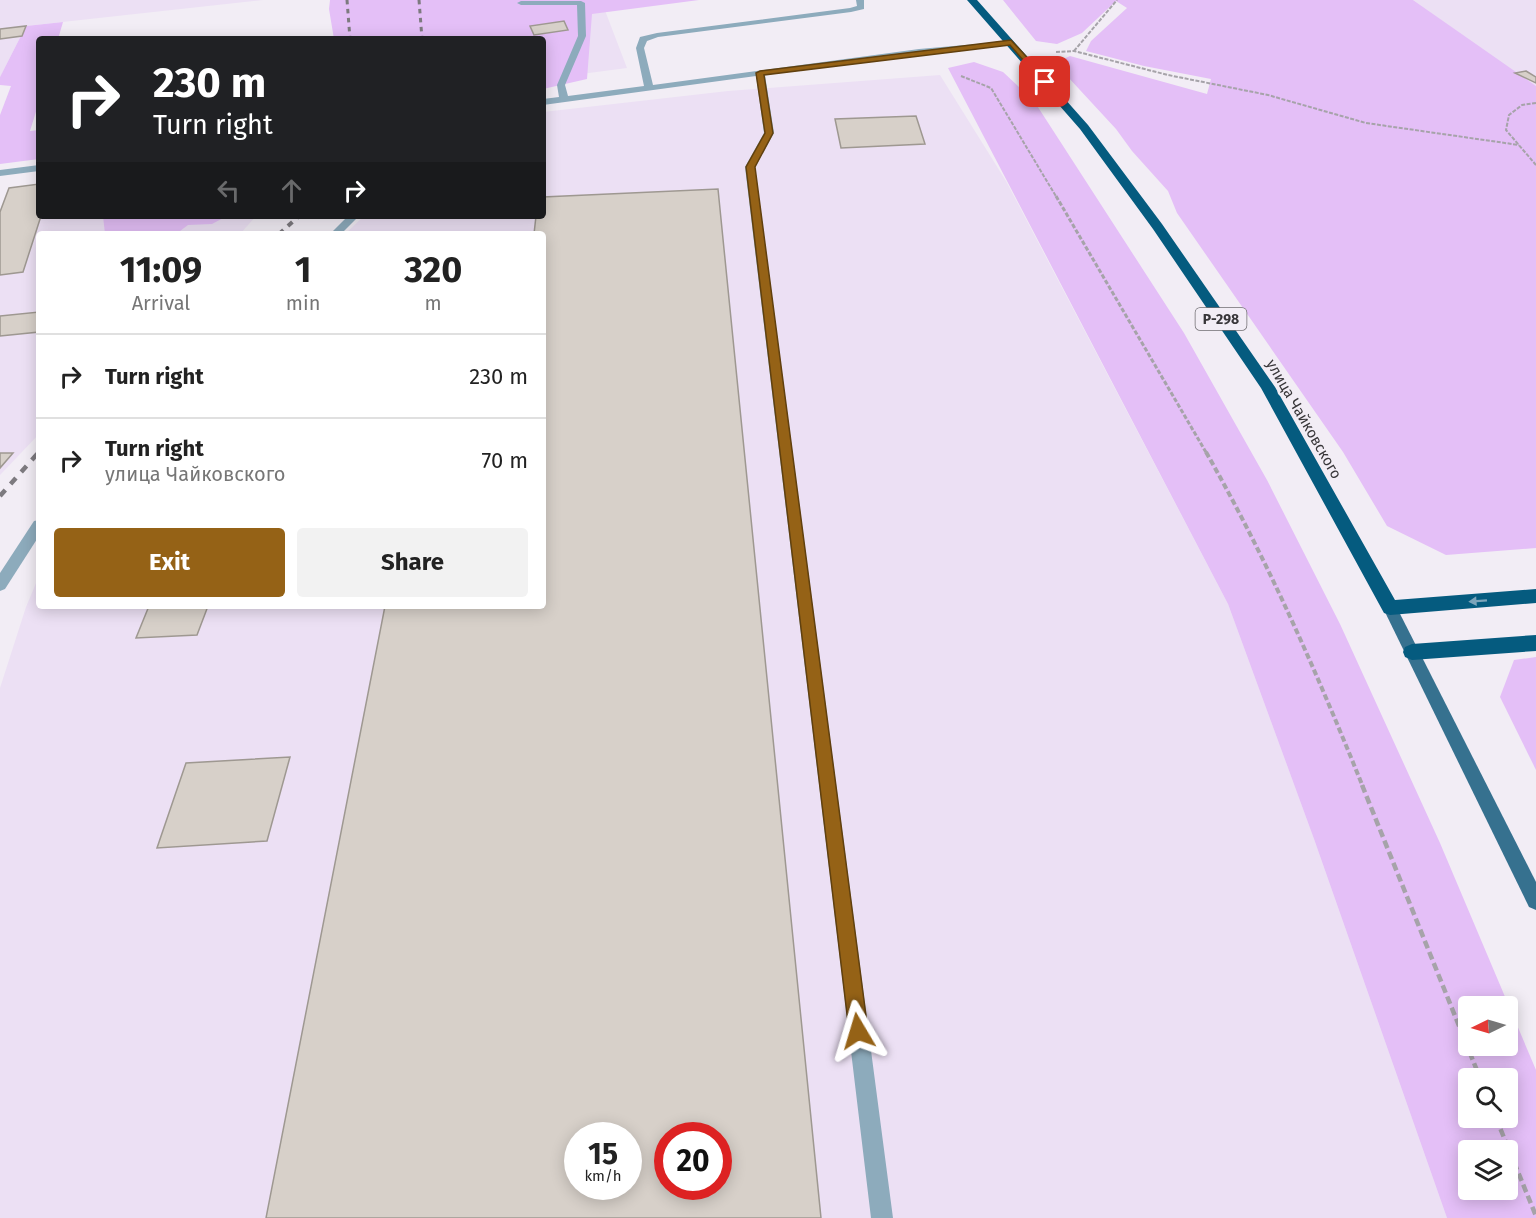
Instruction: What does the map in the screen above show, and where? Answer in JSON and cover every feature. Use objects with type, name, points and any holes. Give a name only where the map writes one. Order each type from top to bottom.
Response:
[{"type":"highway","name":"улица Чайковского","points":[[972,0],[1084,127],[1158,227],[1268,387],[1390,608]]},
{"type":"highway","points":[[1390,608],[1536,596]]},
{"type":"highway","points":[[1412,652],[1536,643]]},
{"type":"main road","name":"улица Чайковского","points":[[1390,608],[1536,901]]},
{"type":"street","points":[[649,88],[640,48],[643,39],[657,35],[851,10],[861,7],[860,0]]},
{"type":"street","points":[[521,3],[581,3],[582,36],[561,85],[564,99]]},
{"type":"street","points":[[546,102],[1011,43]]},
{"type":"street","points":[[760,73],[769,133],[750,167],[882,1218]]},
{"type":"street","points":[[0,173],[36,168]]},
{"type":"street","points":[[338,231],[351,219]]},
{"type":"street","points":[[0,585],[36,530]]},
{"type":"path","points":[[1117,0],[1074,51],[1168,75],[1268,95],[1366,123],[1519,145]]},
{"type":"path","points":[[961,75],[992,88],[1234,501],[1323,688],[1476,1068]]},
{"type":"path","points":[[1536,103],[1522,105],[1509,115],[1506,130],[1536,165]]},
{"type":"path","points":[[1500,1128],[1536,1216]]},
{"type":"shaded area","points":[[0,0],[263,0],[26,26],[0,77]]},
{"type":"shaded area","points":[[330,0],[699,0],[592,14],[587,79],[546,88],[546,36],[334,36],[329,9]],"holes":[[[564,21],[568,30],[534,35],[530,26]]]},
{"type":"shaded area","points":[[421,0],[601,0],[627,68],[546,79],[546,36],[534,36]]},
{"type":"shaded area","points":[[1003,0],[1413,0],[1536,86],[1536,548],[1446,555],[1387,526],[1343,452],[1177,213],[1168,191],[1132,151],[1116,129],[1055,63],[1070,56],[1207,94],[1211,79],[1144,66],[1086,51],[1091,41],[1127,8],[1116,1],[1082,33],[1057,44],[1036,41]]},
{"type":"shaded area","points":[[1413,0],[1536,0],[1536,86],[1510,69]]},
{"type":"shaded area","points":[[63,22],[59,36],[36,36],[36,112],[30,131],[36,130],[36,159],[0,164],[0,115],[11,86],[0,85],[0,77],[26,26]]},
{"type":"shaded area","points":[[974,62],[1003,72],[1034,101],[1184,333],[1267,480],[1340,624],[1440,843],[1505,996],[1458,996],[1458,1056],[1518,1056],[1518,1027],[1536,1070],[1536,1218],[1447,1218],[1314,839],[1228,604],[948,68]]},
{"type":"shaded area","points":[[940,75],[1006,181],[1228,604],[1314,839],[1447,1218],[0,1218],[0,688],[36,583],[36,609],[546,609],[546,231],[348,231],[361,219],[546,219],[546,112],[728,91]]},
{"type":"shaded area","points":[[36,184],[36,219],[253,219],[243,231],[36,231],[36,437],[0,475],[0,212],[9,188]]},
{"type":"shaded area","points":[[103,219],[221,219],[212,224],[188,225],[180,231],[105,231]]},
{"type":"shaded area","points":[[1536,657],[1536,770],[1500,697],[1514,660]]},
{"type":"building","points":[[564,21],[568,30],[534,35],[530,26]]},
{"type":"building","points":[[26,26],[22,36],[0,39],[0,29]]},
{"type":"building","points":[[1526,71],[1536,77],[1536,83],[1515,73]]},
{"type":"building","points":[[916,116],[925,144],[841,148],[835,119]]},
{"type":"building","points":[[36,184],[36,219],[40,219],[23,272],[0,275],[0,212],[9,188]]},
{"type":"building","points":[[718,189],[821,1218],[266,1218],[384,609],[546,609],[546,231],[534,231],[536,219],[546,219],[546,197]]},
{"type":"building","points":[[36,312],[36,332],[0,336],[0,316]]},
{"type":"building","points":[[0,453],[13,453],[0,468]]},
{"type":"building","points":[[148,609],[207,609],[197,635],[136,638]]},
{"type":"building","points":[[290,757],[267,841],[157,848],[186,763]]},
{"type":"railway","points":[[347,0],[350,36]]},
{"type":"railway","points":[[419,0],[422,36]]},
{"type":"railway","points":[[282,231],[296,219]]},
{"type":"railway","points":[[0,496],[36,455]]},
{"type":"route","points":[[858,1031],[750,167],[769,133],[760,73],[919,52],[1011,43],[1045,82]]}]
